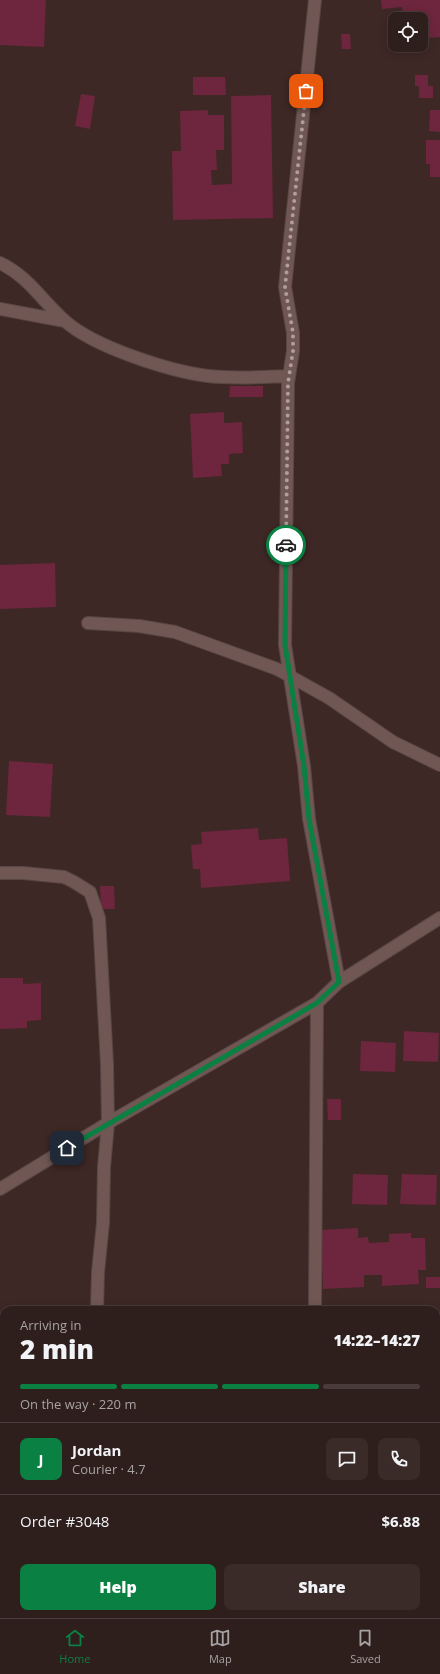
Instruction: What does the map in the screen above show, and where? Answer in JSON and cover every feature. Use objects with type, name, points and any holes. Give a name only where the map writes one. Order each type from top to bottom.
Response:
[{"type":"street","points":[[315,0],[285,287],[293,333],[293,351],[290,376],[285,645],[304,766],[309,819],[339,982]]},
{"type":"street","points":[[0,263],[12,268],[25,278],[65,321],[96,341],[115,349],[188,373],[208,376],[237,377],[290,376]]},
{"type":"street","points":[[0,309],[65,321]]},
{"type":"street","points":[[88,623],[139,626],[175,632],[208,643],[290,675],[329,698],[392,742],[440,765]]},
{"type":"street","points":[[0,872],[64,877],[90,892],[99,918],[107,1064],[108,1123],[104,1167],[103,1224],[98,1272],[97,1306]]},
{"type":"street","points":[[0,1189],[108,1123],[317,1003],[339,982],[440,918]]},
{"type":"street","points":[[315,1306],[317,1003]]},
{"type":"building","points":[[0,0],[46,0],[44,47],[0,45]]},
{"type":"building","points":[[381,0],[440,0],[440,37],[428,38],[428,12],[402,12],[402,7],[382,9]]},
{"type":"building","points":[[341,34],[350,34],[351,49],[342,49]]},
{"type":"building","points":[[415,75],[428,75],[428,86],[433,86],[433,98],[419,98],[419,86],[415,86]]},
{"type":"building","points":[[193,77],[225,77],[226,95],[193,95]]},
{"type":"building","points":[[81,94],[95,96],[90,129],[75,126]]},
{"type":"building","points":[[271,95],[273,218],[173,220],[172,151],[181,151],[180,111],[208,110],[208,115],[224,115],[224,150],[216,150],[217,170],[211,170],[212,185],[232,184],[231,96]]},
{"type":"building","points":[[430,110],[440,110],[440,132],[429,131]]},
{"type":"building","points":[[426,140],[440,140],[440,177],[430,177],[430,164],[426,164]]},
{"type":"building","points":[[230,386],[263,386],[263,397],[229,397]]},
{"type":"building","points":[[224,412],[224,423],[242,422],[243,453],[229,454],[229,464],[221,464],[222,476],[193,478],[190,414]]},
{"type":"building","points":[[55,563],[56,607],[0,609],[0,565]]},
{"type":"building","points":[[9,761],[53,764],[50,817],[6,815]]},
{"type":"building","points":[[258,828],[259,840],[287,838],[290,881],[201,888],[200,869],[193,869],[191,845],[202,844],[201,832]]},
{"type":"building","points":[[100,886],[114,886],[115,909],[101,909]]},
{"type":"building","points":[[0,978],[23,978],[23,984],[41,983],[41,1020],[27,1021],[27,1028],[0,1029]]},
{"type":"building","points":[[404,1031],[439,1033],[438,1062],[403,1061]]},
{"type":"building","points":[[361,1041],[396,1043],[395,1072],[360,1071]]},
{"type":"building","points":[[327,1099],[341,1099],[341,1120],[328,1120]]},
{"type":"building","points":[[353,1174],[388,1175],[387,1205],[352,1204]]},
{"type":"building","points":[[402,1174],[437,1175],[436,1205],[400,1204]]},
{"type":"building","points":[[358,1228],[358,1238],[368,1237],[369,1243],[389,1242],[389,1234],[411,1233],[411,1238],[425,1238],[426,1270],[418,1270],[419,1284],[382,1286],[382,1275],[364,1275],[364,1287],[323,1289],[321,1230]]},
{"type":"building","points":[[426,1277],[440,1277],[440,1288],[426,1288]]},
{"type":"way so far","points":[[286,545],[288,383],[293,351],[293,333],[285,287],[306,91]]},
{"type":"route","points":[[67,1148],[317,1003],[339,982],[309,819],[304,766],[285,645],[286,545]]}]
